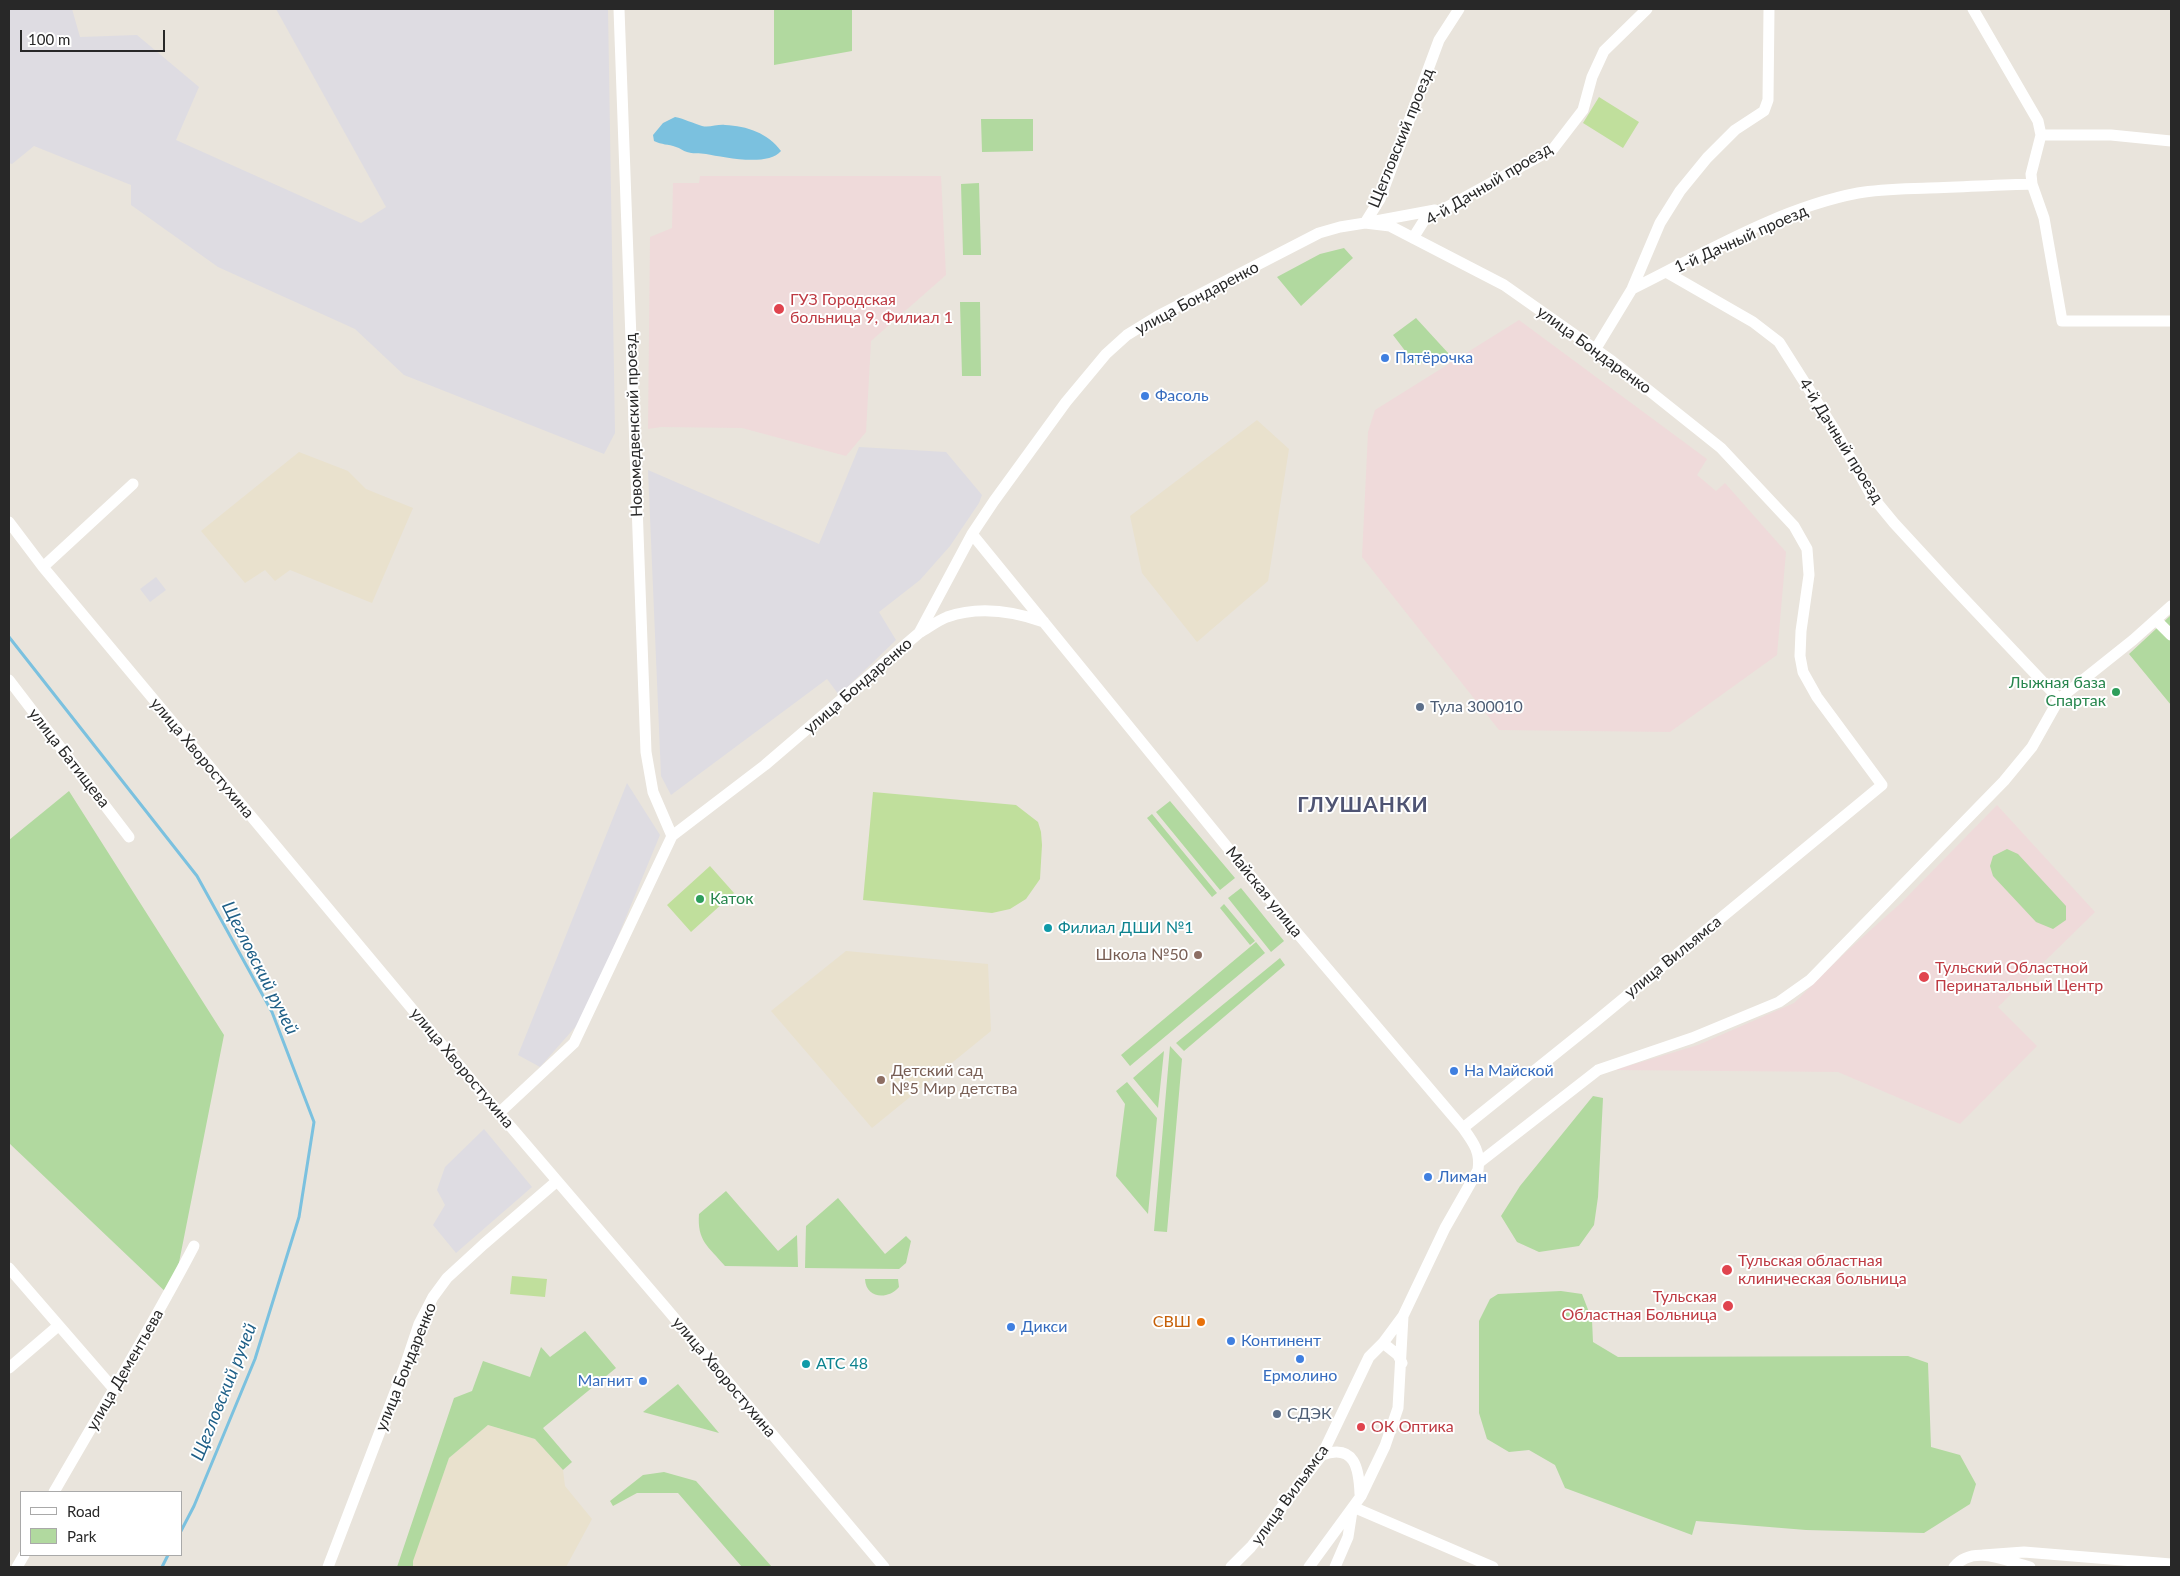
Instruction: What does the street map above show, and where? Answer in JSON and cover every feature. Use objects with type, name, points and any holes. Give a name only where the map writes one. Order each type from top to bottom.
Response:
[{"type":"street","name":"Новомедвенский проезд","points":[[619,9],[646,752],[653,792],[672,836]]},
{"type":"street","name":"Щегловский проезд","points":[[1365,223],[1380,199],[1439,40],[1459,9]]},
{"type":"street","name":"4-й Дачный проезд","points":[[1413,238],[1425,219],[1553,149],[1583,110],[1592,77],[1604,51],[1647,9]]},
{"type":"street","points":[[1596,350],[1632,290],[1660,223],[1680,191],[1707,158],[1735,130],[1764,111],[1768,100],[1769,9]]},
{"type":"street","points":[[1973,9],[2038,121],[2041,135],[2031,174],[2032,184],[2044,218],[2062,321],[2171,321]]},
{"type":"street","points":[[2041,135],[2111,135],[2171,141]]},
{"type":"street","name":"1-й Дачный проезд","points":[[1632,290],[1773,221],[1823,203],[1882,190],[2032,184]]},
{"type":"street","name":"Щегловский проезд","points":[[1365,223],[1444,208]]},
{"type":"street","name":"улица Бондаренко","points":[[499,1113],[574,1043],[672,836],[765,765],[919,633],[972,534],[994,501],[1066,402],[1106,354],[1128,335],[1158,316],[1319,233],[1365,223],[1390,226],[1504,285],[1596,350],[1722,448],[1794,526],[1806,549],[1809,575],[1801,631],[1800,656],[1803,672],[1817,696],[1882,785]]},
{"type":"street","name":"4-й Дачный проезд","points":[[1666,272],[1753,322],[1779,342],[1836,432],[1871,495],[1914,545],[2059,699]]},
{"type":"street","points":[[43,567],[133,484]]},
{"type":"street","name":"улица Хворостухина","points":[[9,522],[43,567],[499,1113],[884,1567]]},
{"type":"street","name":"Майская улица","points":[[972,534],[1298,934],[1463,1128],[1477,1148],[1480,1162]]},
{"type":"street","points":[[1480,1162],[1598,1070],[1692,1038],[1779,1002],[1810,980],[2004,781],[2032,747],[2059,699],[2171,606]]},
{"type":"street","points":[[919,633],[945,618],[977,612],[1009,612],[1044,622]]},
{"type":"street","points":[[2156,620],[2171,635]]},
{"type":"street","name":"улица Батищева","points":[[9,680],[129,837]]},
{"type":"street","name":"улица Вильямса","points":[[1463,1128],[1595,1022],[1882,785]]},
{"type":"street","name":"улица Вильямса","points":[[1231,1567],[1251,1548],[1322,1455],[1369,1357],[1383,1343],[1403,1316],[1445,1228],[1478,1170],[1480,1162]]},
{"type":"street","name":"улица Бондаренко","points":[[328,1567],[405,1366],[419,1324],[433,1297],[447,1278],[484,1244],[558,1182]]},
{"type":"street","name":"улица Дементьева","points":[[55,1491],[113,1388],[156,1318],[194,1246]]},
{"type":"street","points":[[9,1268],[113,1388]]},
{"type":"street","name":"улица Вильямса","points":[[1309,1567],[1361,1496],[1385,1446],[1396,1414],[1402,1363],[1403,1316]]},
{"type":"street","points":[[9,1368],[58,1326]]},
{"type":"street","points":[[1383,1343],[1398,1355],[1402,1363]]},
{"type":"street","points":[[1322,1455],[1330,1452],[1340,1452],[1350,1457],[1358,1466],[1361,1496]]},
{"type":"street","points":[[1335,1567],[1348,1538],[1353,1507],[1493,1567]]},
{"type":"street","points":[[1954,1567],[1970,1556],[2024,1552],[2171,1564]]},
{"type":"street","points":[[1983,1555],[2030,1567]]},
{"type":"street","points":[[17,1567],[23,1556]]},
{"type":"shaded area","points":[[9,9],[72,9],[80,37],[137,35],[199,87],[176,140],[361,223],[386,207],[276,9],[608,9],[615,433],[604,454],[404,375],[355,329],[218,267],[131,205],[131,185],[34,146],[12,164],[9,163]]},
{"type":"shaded area","name":"ГУЗ Городская больница 9, Филиал 1","points":[[700,176],[941,176],[946,275],[871,341],[866,432],[846,456],[742,428],[661,427],[648,429],[650,237],[672,228],[673,183],[699,183]]},
{"type":"shaded area","points":[[1519,320],[1707,459],[1697,475],[1716,491],[1725,483],[1786,552],[1777,655],[1670,732],[1499,730],[1362,557],[1368,432],[1375,410]]},
{"type":"shaded area","points":[[1257,420],[1289,449],[1268,581],[1197,642],[1142,573],[1130,516]]},
{"type":"shaded area","points":[[859,447],[946,452],[982,495],[979,503],[950,546],[920,580],[879,612],[896,640],[839,695],[827,679],[671,795],[661,776],[648,470],[819,544]]},
{"type":"shaded area","points":[[299,452],[348,471],[366,489],[413,508],[372,603],[290,570],[275,581],[265,570],[245,583],[201,531]]},
{"type":"shaded area","points":[[156,577],[166,590],[150,602],[140,589]]},
{"type":"shaded area","points":[[627,783],[660,835],[585,1016],[540,1067],[518,1055]]},
{"type":"shaded area","name":"Тульский Областной Перинатальный Центр","points":[[1997,805],[2095,912],[1998,1007],[2037,1046],[1960,1124],[1838,1072],[1615,1070],[1698,1045],[1794,1003],[1847,951],[1901,903]]},
{"type":"shaded area","name":"Детский сад №5 Мир детства","points":[[846,951],[988,964],[991,1031],[872,1128],[771,1011]]},
{"type":"shaded area","points":[[484,1129],[532,1187],[456,1253],[433,1225],[445,1205],[437,1190],[445,1167]]},
{"type":"shaded area","points":[[488,1425],[535,1439],[563,1470],[565,1486],[592,1519],[566,1567],[413,1567],[412,1561],[449,1458]]},
{"type":"green space","points":[[774,9],[852,9],[852,51],[774,65]]},
{"type":"green space","points":[[1599,97],[1639,122],[1623,148],[1583,123]]},
{"type":"green space","points":[[981,119],[1033,119],[1033,151],[982,152]]},
{"type":"green space","points":[[979,183],[981,255],[963,255],[961,184]]},
{"type":"green space","points":[[1344,248],[1353,258],[1301,306],[1277,277],[1320,254]]},
{"type":"green space","points":[[960,302],[980,302],[981,376],[962,376]]},
{"type":"green space","points":[[1416,318],[1449,354],[1416,365],[1393,335]]},
{"type":"green space","points":[[2171,615],[2171,705],[2129,654]]},
{"type":"green space","points":[[69,791],[224,1035],[172,1298],[9,1143],[9,840]]},
{"type":"green space","points":[[873,792],[1016,805],[1038,822],[1042,845],[1040,879],[1026,899],[1010,909],[992,913],[863,900]]},
{"type":"green space","points":[[1170,801],[1235,878],[1220,890],[1156,812]]},
{"type":"green space","points":[[1152,814],[1217,893],[1212,897],[1147,818]]},
{"type":"green space","points":[[2007,849],[2018,854],[2066,906],[2066,920],[2053,929],[2036,922],[1993,876],[1990,866],[1993,856]]},
{"type":"green space","name":"Каток","points":[[710,866],[734,893],[691,932],[667,905]]},
{"type":"green space","points":[[1241,888],[1284,941],[1271,952],[1228,898]]},
{"type":"green space","points":[[1224,904],[1255,941],[1250,945],[1220,908]]},
{"type":"green space","points":[[1256,942],[1265,953],[1130,1066],[1121,1055]]},
{"type":"green space","points":[[1280,958],[1285,965],[1184,1051],[1176,1043]]},
{"type":"green space","points":[[1170,1046],[1182,1059],[1167,1232],[1154,1231]]},
{"type":"green space","points":[[1164,1051],[1158,1108],[1133,1078]]},
{"type":"green space","points":[[1127,1082],[1157,1118],[1148,1214],[1116,1176],[1125,1104],[1116,1091]]},
{"type":"green space","points":[[1593,1096],[1603,1098],[1598,1197],[1594,1225],[1579,1246],[1539,1252],[1517,1242],[1501,1216],[1520,1186]]},
{"type":"green space","points":[[726,1191],[778,1251],[797,1235],[798,1267],[725,1266],[702,1237],[699,1214]]},
{"type":"green space","points":[[838,1198],[885,1254],[906,1236],[911,1241],[906,1263],[899,1269],[805,1268],[806,1226]]},
{"type":"green space","points":[[512,1276],[547,1279],[545,1297],[510,1294]]},
{"type":"green space","points":[[865,1279],[898,1279],[899,1287],[889,1294],[873,1294],[866,1286]]},
{"type":"green space","points":[[1561,1291],[1582,1294],[1592,1320],[1593,1342],[1618,1357],[1908,1356],[1928,1363],[1931,1447],[1960,1455],[1976,1484],[1970,1504],[1924,1533],[1806,1530],[1696,1521],[1692,1535],[1565,1488],[1555,1465],[1529,1450],[1509,1452],[1487,1439],[1479,1413],[1479,1321],[1490,1299],[1498,1294]]},
{"type":"green space","points":[[585,1331],[616,1368],[543,1428],[572,1462],[563,1470],[535,1439],[488,1425],[449,1458],[413,1561],[413,1567],[397,1567],[454,1398],[472,1391],[483,1361],[530,1377],[541,1347],[550,1357]]},
{"type":"green space","points":[[678,1384],[719,1433],[643,1412]]},
{"type":"green space","points":[[664,1472],[696,1481],[772,1567],[742,1567],[678,1493],[637,1493],[613,1506],[610,1501],[643,1475]]},
{"type":"water","points":[[675,117],[698,125],[722,125],[749,129],[770,139],[781,151],[775,156],[766,159],[745,160],[689,153],[677,147],[654,141],[653,135],[663,123]]},
{"type":"waterway","name":"Щегловский ручей","points":[[9,637],[197,876],[272,1012],[314,1122],[299,1217],[255,1359],[194,1506],[182,1529]]},
{"type":"waterway","name":"Щегловский ручей","points":[[162,1567],[168,1556]]},
{"type":"place","name":"ГУЗ Городская больница 9, Филиал 1","points":[[779,309]]},
{"type":"place","name":"Пятёрочка","points":[[1385,358]]},
{"type":"place","name":"Фасоль","points":[[1145,396]]},
{"type":"place","name":"Лыжная база Спартак","points":[[2116,692]]},
{"type":"place","name":"Тула 300010","points":[[1420,707]]},
{"type":"place","name":"Каток","points":[[700,899]]},
{"type":"place","name":"Филиал ДШИ №1","points":[[1048,928]]},
{"type":"place","name":"Школа №50","points":[[1198,955]]},
{"type":"place","name":"Тульский Областной Перинатальный Центр","points":[[1924,977]]},
{"type":"place","name":"На Майской","points":[[1454,1071]]},
{"type":"place","name":"Детский сад №5 Мир детства","points":[[881,1080]]},
{"type":"place","name":"Лиман","points":[[1428,1177]]},
{"type":"place","name":"Тульская областная клиническая больница","points":[[1727,1270]]},
{"type":"place","name":"Тульская Областная Больница","points":[[1728,1306]]},
{"type":"place","name":"СВШ","points":[[1201,1322]]},
{"type":"place","name":"Дикси","points":[[1011,1327]]},
{"type":"place","name":"Континент","points":[[1231,1341]]},
{"type":"place","name":"Ермолино","points":[[1300,1359]]},
{"type":"place","name":"АТС 48","points":[[806,1364]]},
{"type":"place","name":"Магнит","points":[[643,1381]]},
{"type":"place","name":"СДЭК","points":[[1277,1414]]},
{"type":"place","name":"ОК Оптика","points":[[1361,1427]]},
{"type":"district","name":"ГЛУШАНКИ","points":[[1363,805]]}]
